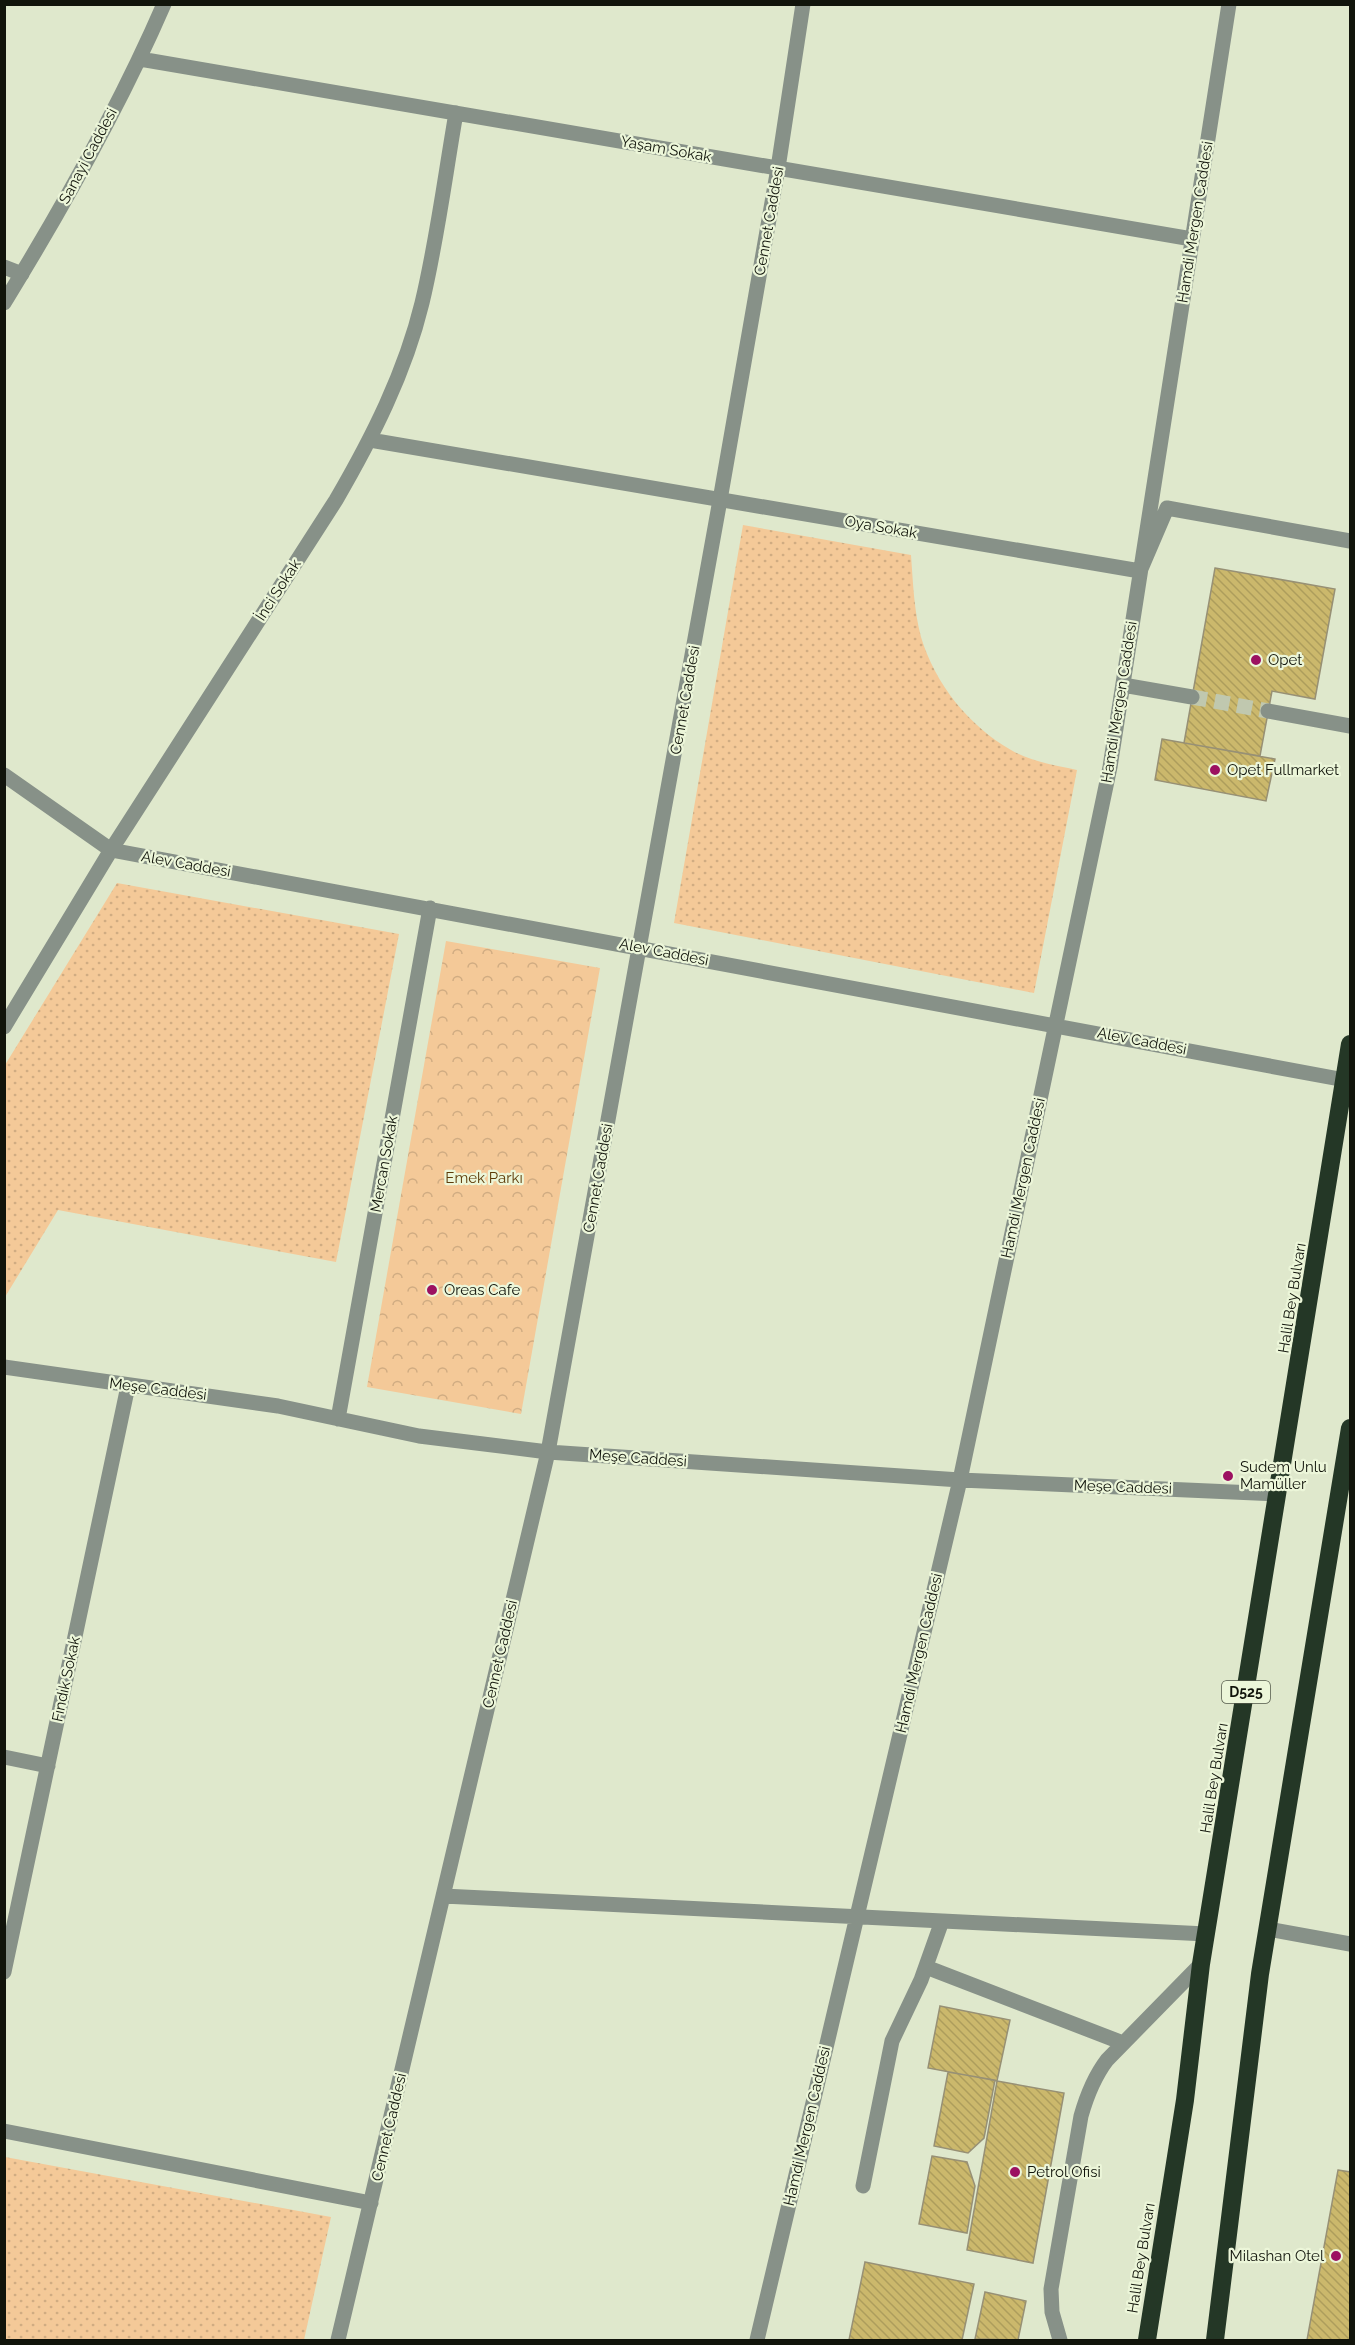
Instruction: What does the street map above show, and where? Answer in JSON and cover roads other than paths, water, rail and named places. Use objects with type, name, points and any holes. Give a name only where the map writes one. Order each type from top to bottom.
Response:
[{"type":"highway","name":"Halil Bey Bulvarı","points":[[1147,2340],[1185,2100],[1201,1964],[1350,1044]]},
{"type":"highway","points":[[1215,2340],[1260,1974],[1346,1487],[1350,1428]]},
{"type":"street","name":"Sanayi Caddesi","points":[[4,303],[98,140],[140,59],[164,4]]},
{"type":"street","name":"Cennet Caddesi","points":[[339,2340],[548,1452],[720,500],[778,168],[802,4]]},
{"type":"street","name":"Hamdi Mergen Caddesi","points":[[757,2340],[960,1480],[1110,767],[1229,4]]},
{"type":"street","name":"Yaşam Sokak","points":[[140,59],[1192,238]]},
{"type":"street","name":"İnci Sokak","points":[[4,1027],[111,850],[314,535],[370,440],[411,342],[422,303],[456,113]]},
{"type":"street","points":[[4,267],[22,274]]},
{"type":"street","name":"Oya Sokak","points":[[370,440],[1140,572]]},
{"type":"street","points":[[1140,572],[1167,508],[1350,541]]},
{"type":"street","points":[[1123,684],[1192,697]]},
{"type":"street","points":[[1268,711],[1350,726]]},
{"type":"street","name":"Alev Caddesi","points":[[4,775],[111,850],[1345,1080]]},
{"type":"street","name":"Mercan Sokak","points":[[338,1419],[430,908]]},
{"type":"street","name":"Meşe Caddesi","points":[[4,1367],[278,1406],[419,1436],[548,1452],[960,1480],[1278,1494]]},
{"type":"street","name":"Fındık Sokak","points":[[4,1972],[128,1386]]},
{"type":"street","points":[[4,1757],[48,1766]]},
{"type":"street","points":[[444,1896],[1206,1934]]},
{"type":"street","points":[[862,2186],[892,2041],[926,1967],[942,1921]]},
{"type":"street","points":[[1268,1929],[1350,1944]]},
{"type":"street","points":[[1060,2340],[1052,2312],[1051,2289],[1081,2116],[1097,2073],[1123,2043],[1201,1964]]},
{"type":"street","points":[[926,1967],[1123,2043]]},
{"type":"street","points":[[4,2131],[371,2202]]},
{"type":"tunnel","points":[[1192,697],[1268,711]]},
{"type":"place","name":"Opet","points":[[1256,660]]},
{"type":"place","name":"Opet Fullmarket","points":[[1215,770]]},
{"type":"place","name":"Oreas Cafe","points":[[432,1290]]},
{"type":"place","name":"Sudem Unlu Mamüller","points":[[1228,1476]]},
{"type":"place","name":"Petrol Ofisi","points":[[1015,2172]]},
{"type":"place","name":"Milashan Otel","points":[[1336,2256]]},
{"type":"park label","name":"Emek Parkı","points":[[484,1178]]}]
